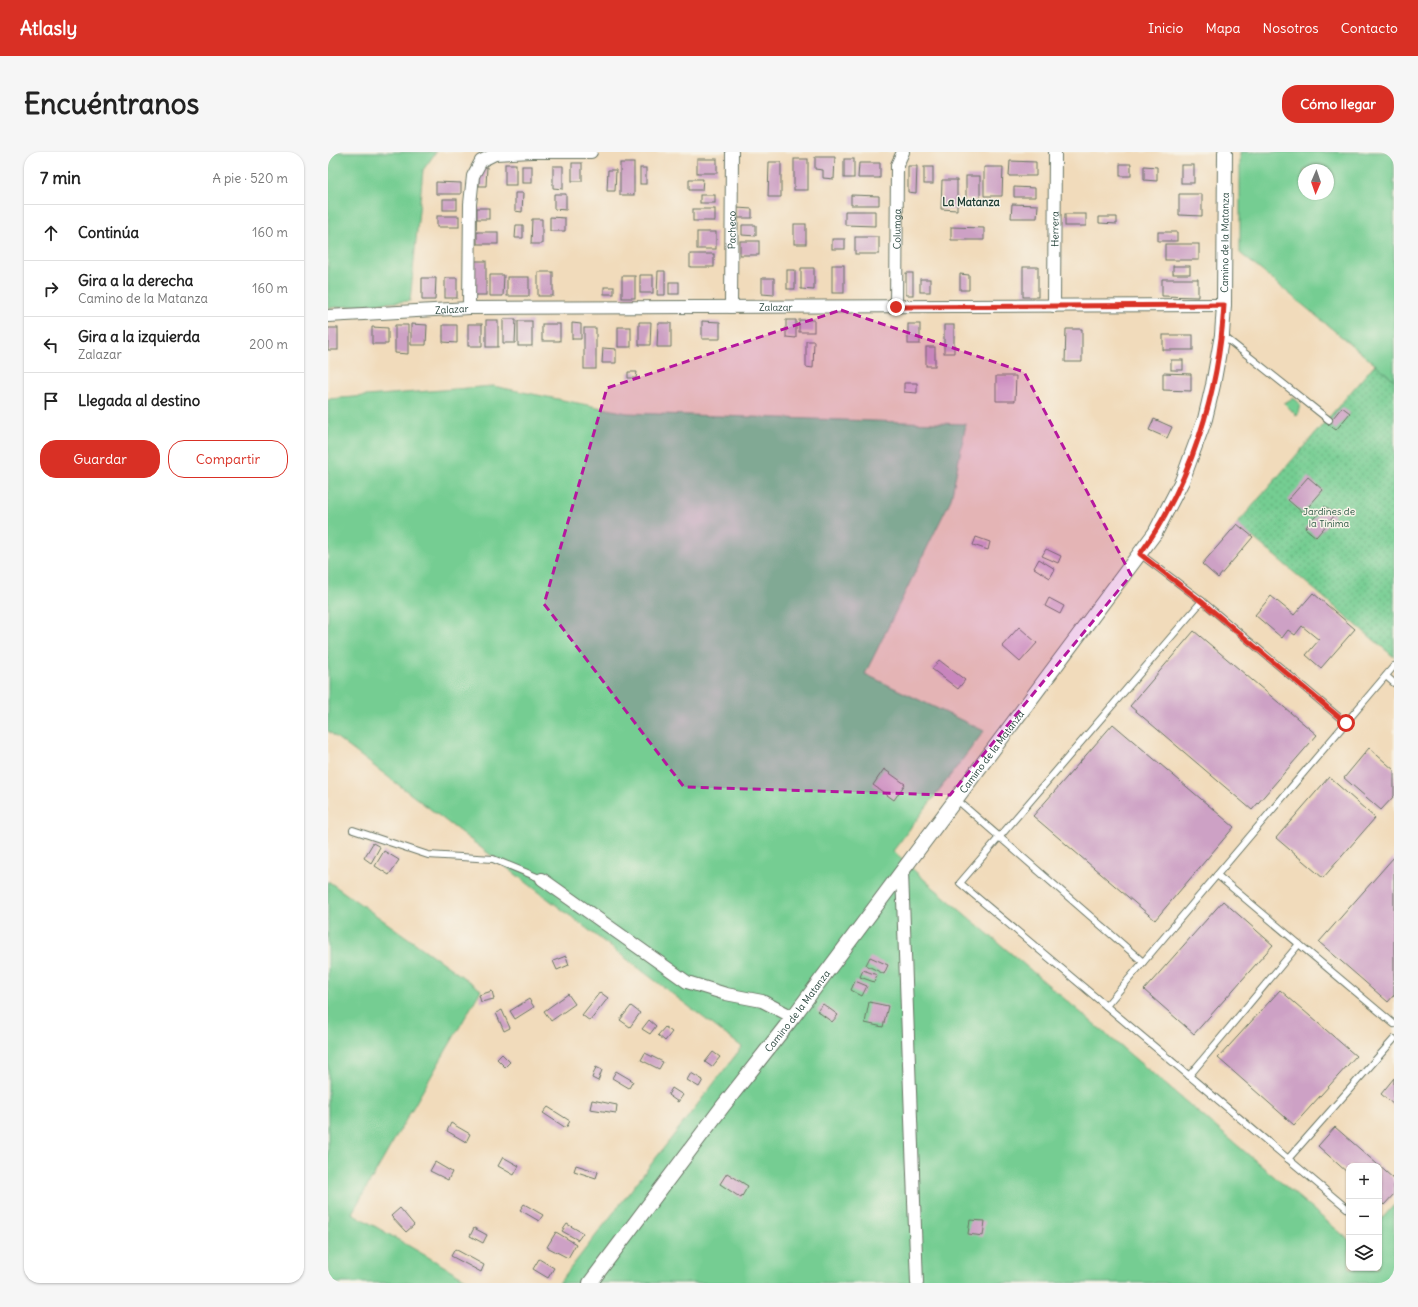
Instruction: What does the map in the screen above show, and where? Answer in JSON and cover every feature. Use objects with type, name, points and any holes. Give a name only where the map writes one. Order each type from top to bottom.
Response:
[{"type":"street","points":[[469,308],[470,204],[473,176],[481,161],[495,154],[532,152],[591,152]]},
{"type":"street","name":"Pacheco","points":[[731,307],[732,152]]},
{"type":"street","name":"Columga","points":[[896,307],[897,165],[903,152]]},
{"type":"street","name":"Herrera","points":[[1054,306],[1055,152]]},
{"type":"street","name":"Camino de la Matanza","points":[[590,1283],[722,1106],[793,1017],[1155,533],[1182,481],[1205,419],[1213,385],[1222,335],[1224,305],[1225,152]]},
{"type":"street","name":"Zalazar","points":[[328,316],[469,308],[1224,305]]},
{"type":"street","points":[[902,872],[918,1283]]},
{"type":"street","points":[[542,879],[687,982],[726,994],[762,1001],[793,1017]]},
{"type":"lane","points":[[1222,335],[1329,420]]},
{"type":"lane","points":[[1140,554],[1202,602],[1346,723]]},
{"type":"lane","points":[[1202,602],[960,883],[1346,1207]]},
{"type":"lane","points":[[1106,1006],[1394,666]]},
{"type":"lane","points":[[1386,676],[1394,683]]},
{"type":"lane","points":[[956,799],[1143,962]]},
{"type":"lane","points":[[353,830],[428,855],[493,859],[542,879]]},
{"type":"lane","points":[[1217,875],[1394,1024]]},
{"type":"lane","points":[[1189,1076],[1298,944]]},
{"type":"lane","points":[[1288,1159],[1394,1039]]},
{"type":"highlighted area","points":[[841,310],[1024,372],[1131,575],[950,795],[684,787],[544,604],[607,388]]},
{"type":"green space","points":[[328,152],[436,152],[423,170],[410,301],[328,308]]},
{"type":"green space","points":[[1240,152],[1394,152],[1394,380],[1240,253]]},
{"type":"green space","name":"Jardines de la Tínima","points":[[1375,364],[1394,380],[1394,657],[1237,524]]},
{"type":"green space","points":[[493,386],[627,413],[966,424],[951,499],[865,674],[984,731],[893,851],[928,883],[1346,1237],[1346,1271],[1382,1271],[1382,1219],[1394,1205],[1394,1283],[559,1283],[742,1047],[328,731],[328,399]]},
{"type":"green space","points":[[1293,398],[1300,404],[1300,410],[1297,416],[1284,403]]},
{"type":"green space","points":[[328,881],[481,990],[352,1213],[473,1283],[328,1283]]},
{"type":"building","points":[[815,157],[835,157],[834,179],[823,178],[823,170],[815,169]]},
{"type":"building","points":[[697,159],[717,159],[717,173],[697,173]]},
{"type":"building","points":[[794,159],[808,159],[808,190],[794,190]]},
{"type":"building","points":[[844,159],[854,159],[854,178],[844,178]]},
{"type":"building","points":[[1010,161],[1036,162],[1036,176],[1009,176]]},
{"type":"building","points":[[769,162],[781,162],[781,197],[768,197]]},
{"type":"building","points":[[572,163],[582,163],[582,181],[572,181]]},
{"type":"building","points":[[620,163],[634,163],[634,195],[620,195]]},
{"type":"building","points":[[859,163],[880,163],[880,178],[858,178]]},
{"type":"building","points":[[505,164],[516,164],[516,185],[505,185]]},
{"type":"building","points":[[1120,164],[1131,164],[1131,176],[1120,176]]},
{"type":"building","points":[[1181,165],[1194,165],[1194,183],[1181,183]]},
{"type":"building","points":[[522,166],[532,166],[532,183],[522,183]]},
{"type":"building","points":[[553,166],[563,166],[563,189],[553,188]]},
{"type":"building","points":[[908,166],[917,166],[916,193],[908,192]]},
{"type":"building","points":[[1144,166],[1157,167],[1157,181],[1144,180]]},
{"type":"building","points":[[479,167],[487,167],[486,186],[479,186]]},
{"type":"building","points":[[924,167],[933,167],[933,184],[924,184]]},
{"type":"building","points":[[984,167],[1003,167],[1002,196],[984,196]]},
{"type":"building","points":[[640,168],[646,168],[646,184],[640,184]]},
{"type":"building","points":[[608,170],[616,170],[615,191],[607,191]]},
{"type":"building","points":[[966,176],[980,176],[980,199],[966,199]]},
{"type":"building","points":[[689,179],[703,179],[702,190],[689,190]]},
{"type":"building","points":[[942,180],[957,180],[957,210],[941,209]]},
{"type":"building","points":[[436,182],[461,183],[461,194],[436,194]]},
{"type":"building","points":[[1014,187],[1035,188],[1035,197],[1014,197]]},
{"type":"building","points":[[515,193],[523,193],[522,212],[515,211]]},
{"type":"building","points":[[554,194],[566,194],[566,210],[554,209]]},
{"type":"building","points":[[1179,194],[1202,194],[1202,216],[1179,215]]},
{"type":"building","points":[[700,195],[715,195],[715,203],[700,203]]},
{"type":"building","points":[[851,195],[879,196],[879,205],[851,205]]},
{"type":"building","points":[[443,199],[457,199],[457,210],[443,210]]},
{"type":"building","points":[[1012,204],[1038,205],[1037,218],[1011,218]]},
{"type":"building","points":[[477,208],[489,208],[489,219],[477,219]]},
{"type":"building","points":[[737,208],[752,209],[752,218],[737,218]]},
{"type":"building","points":[[693,209],[715,209],[715,221],[693,221]]},
{"type":"building","points":[[845,211],[875,211],[875,226],[845,225]]},
{"type":"building","points":[[1065,214],[1086,214],[1086,226],[1065,226]]},
{"type":"building","points":[[437,216],[459,216],[459,227],[437,227]]},
{"type":"building","points":[[550,217],[565,218],[565,231],[550,231]]},
{"type":"building","points":[[1099,217],[1117,217],[1117,224],[1099,223]]},
{"type":"building","points":[[532,219],[542,219],[542,244],[531,244]]},
{"type":"building","points":[[794,224],[806,224],[806,244],[794,244]]},
{"type":"building","points":[[516,225],[523,225],[523,238],[515,238]]},
{"type":"building","points":[[742,225],[756,225],[756,236],[742,235]]},
{"type":"building","points":[[951,227],[984,228],[984,240],[951,240]]},
{"type":"building","points":[[477,232],[498,232],[498,244],[477,244]]},
{"type":"building","points":[[697,232],[716,232],[716,249],[697,249]]},
{"type":"building","points":[[1158,232],[1177,232],[1177,241],[1158,241]]},
{"type":"building","points":[[855,237],[879,237],[879,254],[855,254]]},
{"type":"building","points":[[832,239],[845,239],[845,249],[832,249]]},
{"type":"building","points":[[740,241],[759,241],[759,255],[740,255]]},
{"type":"building","points":[[1165,244],[1199,244],[1199,260],[1165,260]]},
{"type":"building","points":[[690,254],[714,254],[714,267],[690,267]]},
{"type":"building","points":[[474,261],[486,261],[486,295],[474,295]]},
{"type":"building","points":[[832,265],[844,265],[844,293],[832,293]]},
{"type":"building","points":[[1173,266],[1190,266],[1190,274],[1173,274]]},
{"type":"building","points":[[1023,267],[1038,267],[1038,297],[1023,297]]},
{"type":"building","points":[[801,268],[814,268],[814,290],[801,289]]},
{"type":"building","points":[[787,270],[795,270],[795,289],[787,289]]},
{"type":"building","points":[[658,271],[665,271],[665,295],[657,295]]},
{"type":"building","points":[[538,272],[553,272],[553,296],[538,296]]},
{"type":"building","points":[[906,273],[913,273],[913,295],[906,295]]},
{"type":"building","points":[[960,274],[969,275],[969,290],[960,290]]},
{"type":"building","points":[[490,275],[504,275],[503,296],[490,296]]},
{"type":"building","points":[[640,275],[653,275],[653,293],[640,293]]},
{"type":"building","points":[[622,276],[635,276],[635,298],[622,298]]},
{"type":"building","points":[[507,277],[529,277],[529,296],[507,296]]},
{"type":"building","points":[[422,278],[436,278],[435,300],[422,300]]},
{"type":"building","points":[[445,278],[457,278],[457,298],[445,298]]},
{"type":"building","points":[[762,278],[774,278],[774,295],[762,294]]},
{"type":"building","points":[[920,279],[930,279],[930,292],[920,292]]},
{"type":"building","points":[[1162,279],[1198,279],[1198,297],[1162,296]]},
{"type":"building","points":[[669,282],[679,282],[679,294],[669,294]]},
{"type":"building","points":[[604,287],[614,287],[614,294],[604,294]]},
{"type":"building","points":[[503,319],[516,319],[515,343],[503,343]]},
{"type":"building","points":[[486,320],[498,320],[498,347],[486,347]]},
{"type":"building","points":[[786,320],[796,320],[796,338],[786,337]]},
{"type":"building","points":[[799,320],[814,320],[814,332],[799,332]]},
{"type":"building","points":[[518,321],[532,321],[532,346],[518,346]]},
{"type":"building","points":[[702,321],[720,322],[720,339],[702,339]]},
{"type":"building","points":[[639,322],[651,322],[650,345],[639,345]]},
{"type":"building","points":[[572,323],[581,324],[581,339],[572,339]]},
{"type":"building","points":[[658,323],[671,323],[671,347],[657,347]]},
{"type":"building","points":[[411,324],[427,325],[426,345],[411,345]]},
{"type":"building","points":[[468,324],[482,324],[482,346],[468,346]]},
{"type":"building","points":[[542,324],[560,324],[560,341],[542,341]]},
{"type":"building","points":[[908,324],[920,324],[920,344],[908,344]]},
{"type":"building","points":[[395,325],[408,325],[408,354],[395,353]]},
{"type":"building","points":[[443,325],[457,325],[457,343],[443,342]]},
{"type":"building","points":[[944,325],[954,325],[954,353],[944,353]]},
{"type":"building","points":[[372,327],[388,328],[388,344],[372,344]]},
{"type":"building","points":[[618,327],[631,327],[631,347],[618,347]]},
{"type":"building","points":[[328,328],[338,328],[338,350],[328,350]]},
{"type":"building","points":[[584,328],[596,328],[596,369],[584,369]]},
{"type":"building","points":[[1066,329],[1082,329],[1082,362],[1065,362]]},
{"type":"building","points":[[1163,335],[1193,335],[1193,350],[1163,350]]},
{"type":"building","points":[[806,341],[814,341],[813,368],[806,367]]},
{"type":"building","points":[[926,347],[935,347],[935,366],[926,366]]},
{"type":"building","points":[[603,348],[616,349],[616,363],[602,363]]},
{"type":"building","points":[[1171,360],[1183,360],[1183,370],[1171,370]]},
{"type":"building","points":[[628,372],[637,372],[636,378],[628,378]]},
{"type":"building","points":[[1163,373],[1191,374],[1191,391],[1163,390]]},
{"type":"building","points":[[996,376],[1016,376],[1015,401],[996,401]]},
{"type":"building","points":[[904,383],[917,383],[917,393],[904,392]]},
{"type":"building","points":[[1342,407],[1350,413],[1336,430],[1328,424]]},
{"type":"building","points":[[1154,419],[1172,427],[1167,438],[1149,430]]},
{"type":"building","points":[[1308,477],[1323,490],[1303,513],[1288,500]]},
{"type":"building","points":[[1325,506],[1335,515],[1316,537],[1305,528]]},
{"type":"building","points":[[1237,524],[1253,537],[1218,578],[1202,564]]},
{"type":"building","points":[[976,537],[990,542],[988,550],[973,545]]},
{"type":"building","points":[[1046,549],[1061,556],[1058,563],[1042,556]]},
{"type":"building","points":[[1039,559],[1055,569],[1050,578],[1034,568]]},
{"type":"building","points":[[1313,593],[1355,629],[1321,668],[1306,655],[1319,640],[1302,626],[1295,635],[1288,630],[1282,638],[1255,615],[1271,596],[1294,615]]},
{"type":"building","points":[[1049,598],[1064,606],[1060,614],[1045,606]]},
{"type":"building","points":[[1019,627],[1037,643],[1020,662],[1002,646]]},
{"type":"building","points":[[1194,631],[1317,735],[1252,810],[1130,706]]},
{"type":"building","points":[[939,660],[965,680],[958,689],[932,669]]},
{"type":"building","points":[[1113,724],[1234,827],[1155,920],[1033,816]]},
{"type":"building","points":[[1369,748],[1394,770],[1394,796],[1381,810],[1344,778]]},
{"type":"building","points":[[884,769],[905,784],[894,800],[873,785]]},
{"type":"building","points":[[1329,777],[1375,818],[1323,878],[1276,838]]},
{"type":"building","points":[[373,843],[380,847],[371,863],[364,858]]},
{"type":"building","points":[[384,851],[399,860],[389,875],[375,866]]},
{"type":"building","points":[[1394,857],[1394,995],[1388,1002],[1319,942]]},
{"type":"building","points":[[1223,901],[1273,945],[1194,1034],[1144,990]]},
{"type":"building","points":[[566,956],[569,965],[557,970],[553,961]]},
{"type":"building","points":[[870,957],[888,965],[884,974],[866,965]]},
{"type":"building","points":[[863,970],[877,975],[874,982],[860,977]]},
{"type":"building","points":[[855,981],[867,986],[862,996],[851,990]]},
{"type":"building","points":[[1280,990],[1356,1056],[1294,1125],[1218,1058]]},
{"type":"building","points":[[492,991],[494,999],[481,1002],[479,995]]},
{"type":"building","points":[[600,992],[608,998],[590,1021],[582,1015]]},
{"type":"building","points":[[568,994],[575,1004],[551,1021],[544,1011]]},
{"type":"building","points":[[529,999],[534,1007],[515,1019],[510,1011]]},
{"type":"building","points":[[869,1002],[888,1006],[883,1027],[865,1023]]},
{"type":"building","points":[[823,1004],[838,1015],[832,1022],[817,1011]]},
{"type":"building","points":[[631,1006],[640,1013],[630,1027],[620,1020]]},
{"type":"building","points":[[502,1010],[510,1028],[504,1031],[496,1013]]},
{"type":"building","points":[[649,1020],[656,1026],[650,1034],[642,1029]]},
{"type":"building","points":[[665,1027],[672,1032],[665,1041],[658,1035]]},
{"type":"building","points":[[713,1052],[720,1057],[712,1067],[705,1062]]},
{"type":"building","points":[[645,1053],[663,1062],[659,1069],[641,1060]]},
{"type":"building","points":[[502,1054],[510,1062],[505,1067],[497,1059]]},
{"type":"building","points":[[596,1067],[602,1070],[598,1081],[592,1078]]},
{"type":"building","points":[[616,1071],[633,1081],[629,1088],[612,1078]]},
{"type":"building","points":[[691,1073],[703,1080],[699,1087],[687,1080]]},
{"type":"building","points":[[1394,1078],[1394,1105],[1381,1094]]},
{"type":"building","points":[[672,1088],[683,1095],[678,1102],[668,1095]]},
{"type":"building","points":[[592,1100],[617,1105],[616,1113],[590,1109]]},
{"type":"building","points":[[548,1107],[570,1121],[566,1128],[543,1113]]},
{"type":"building","points":[[451,1123],[470,1134],[466,1142],[447,1131]]},
{"type":"building","points":[[1335,1127],[1376,1163],[1346,1163],[1346,1171],[1318,1146]]},
{"type":"building","points":[[503,1157],[519,1166],[514,1175],[498,1166]]},
{"type":"building","points":[[435,1162],[452,1172],[448,1180],[430,1171]]},
{"type":"building","points":[[576,1165],[598,1172],[596,1178],[574,1171]]},
{"type":"building","points":[[1382,1168],[1394,1179],[1394,1194],[1384,1205],[1382,1203]]},
{"type":"building","points":[[727,1173],[748,1186],[741,1198],[720,1184]]},
{"type":"building","points":[[524,1204],[543,1215],[539,1221],[520,1210]]},
{"type":"building","points":[[400,1208],[414,1225],[406,1232],[391,1216]]},
{"type":"building","points":[[970,1220],[985,1221],[983,1236],[968,1234]]},
{"type":"building","points":[[567,1224],[583,1233],[578,1240],[562,1231]]},
{"type":"building","points":[[474,1228],[487,1235],[483,1243],[470,1236]]},
{"type":"building","points":[[556,1232],[576,1244],[568,1258],[547,1247]]},
{"type":"building","points":[[455,1249],[484,1265],[481,1272],[451,1256]]},
{"type":"building","points":[[539,1259],[554,1268],[548,1278],[533,1269]]},
{"type":"district","name":"La Matanza","points":[[971,202]]},
{"type":"route","points":[[896,307],[1224,305],[1222,335],[1205,419],[1182,481],[1155,533],[1140,554],[1202,602],[1346,723]]}]
